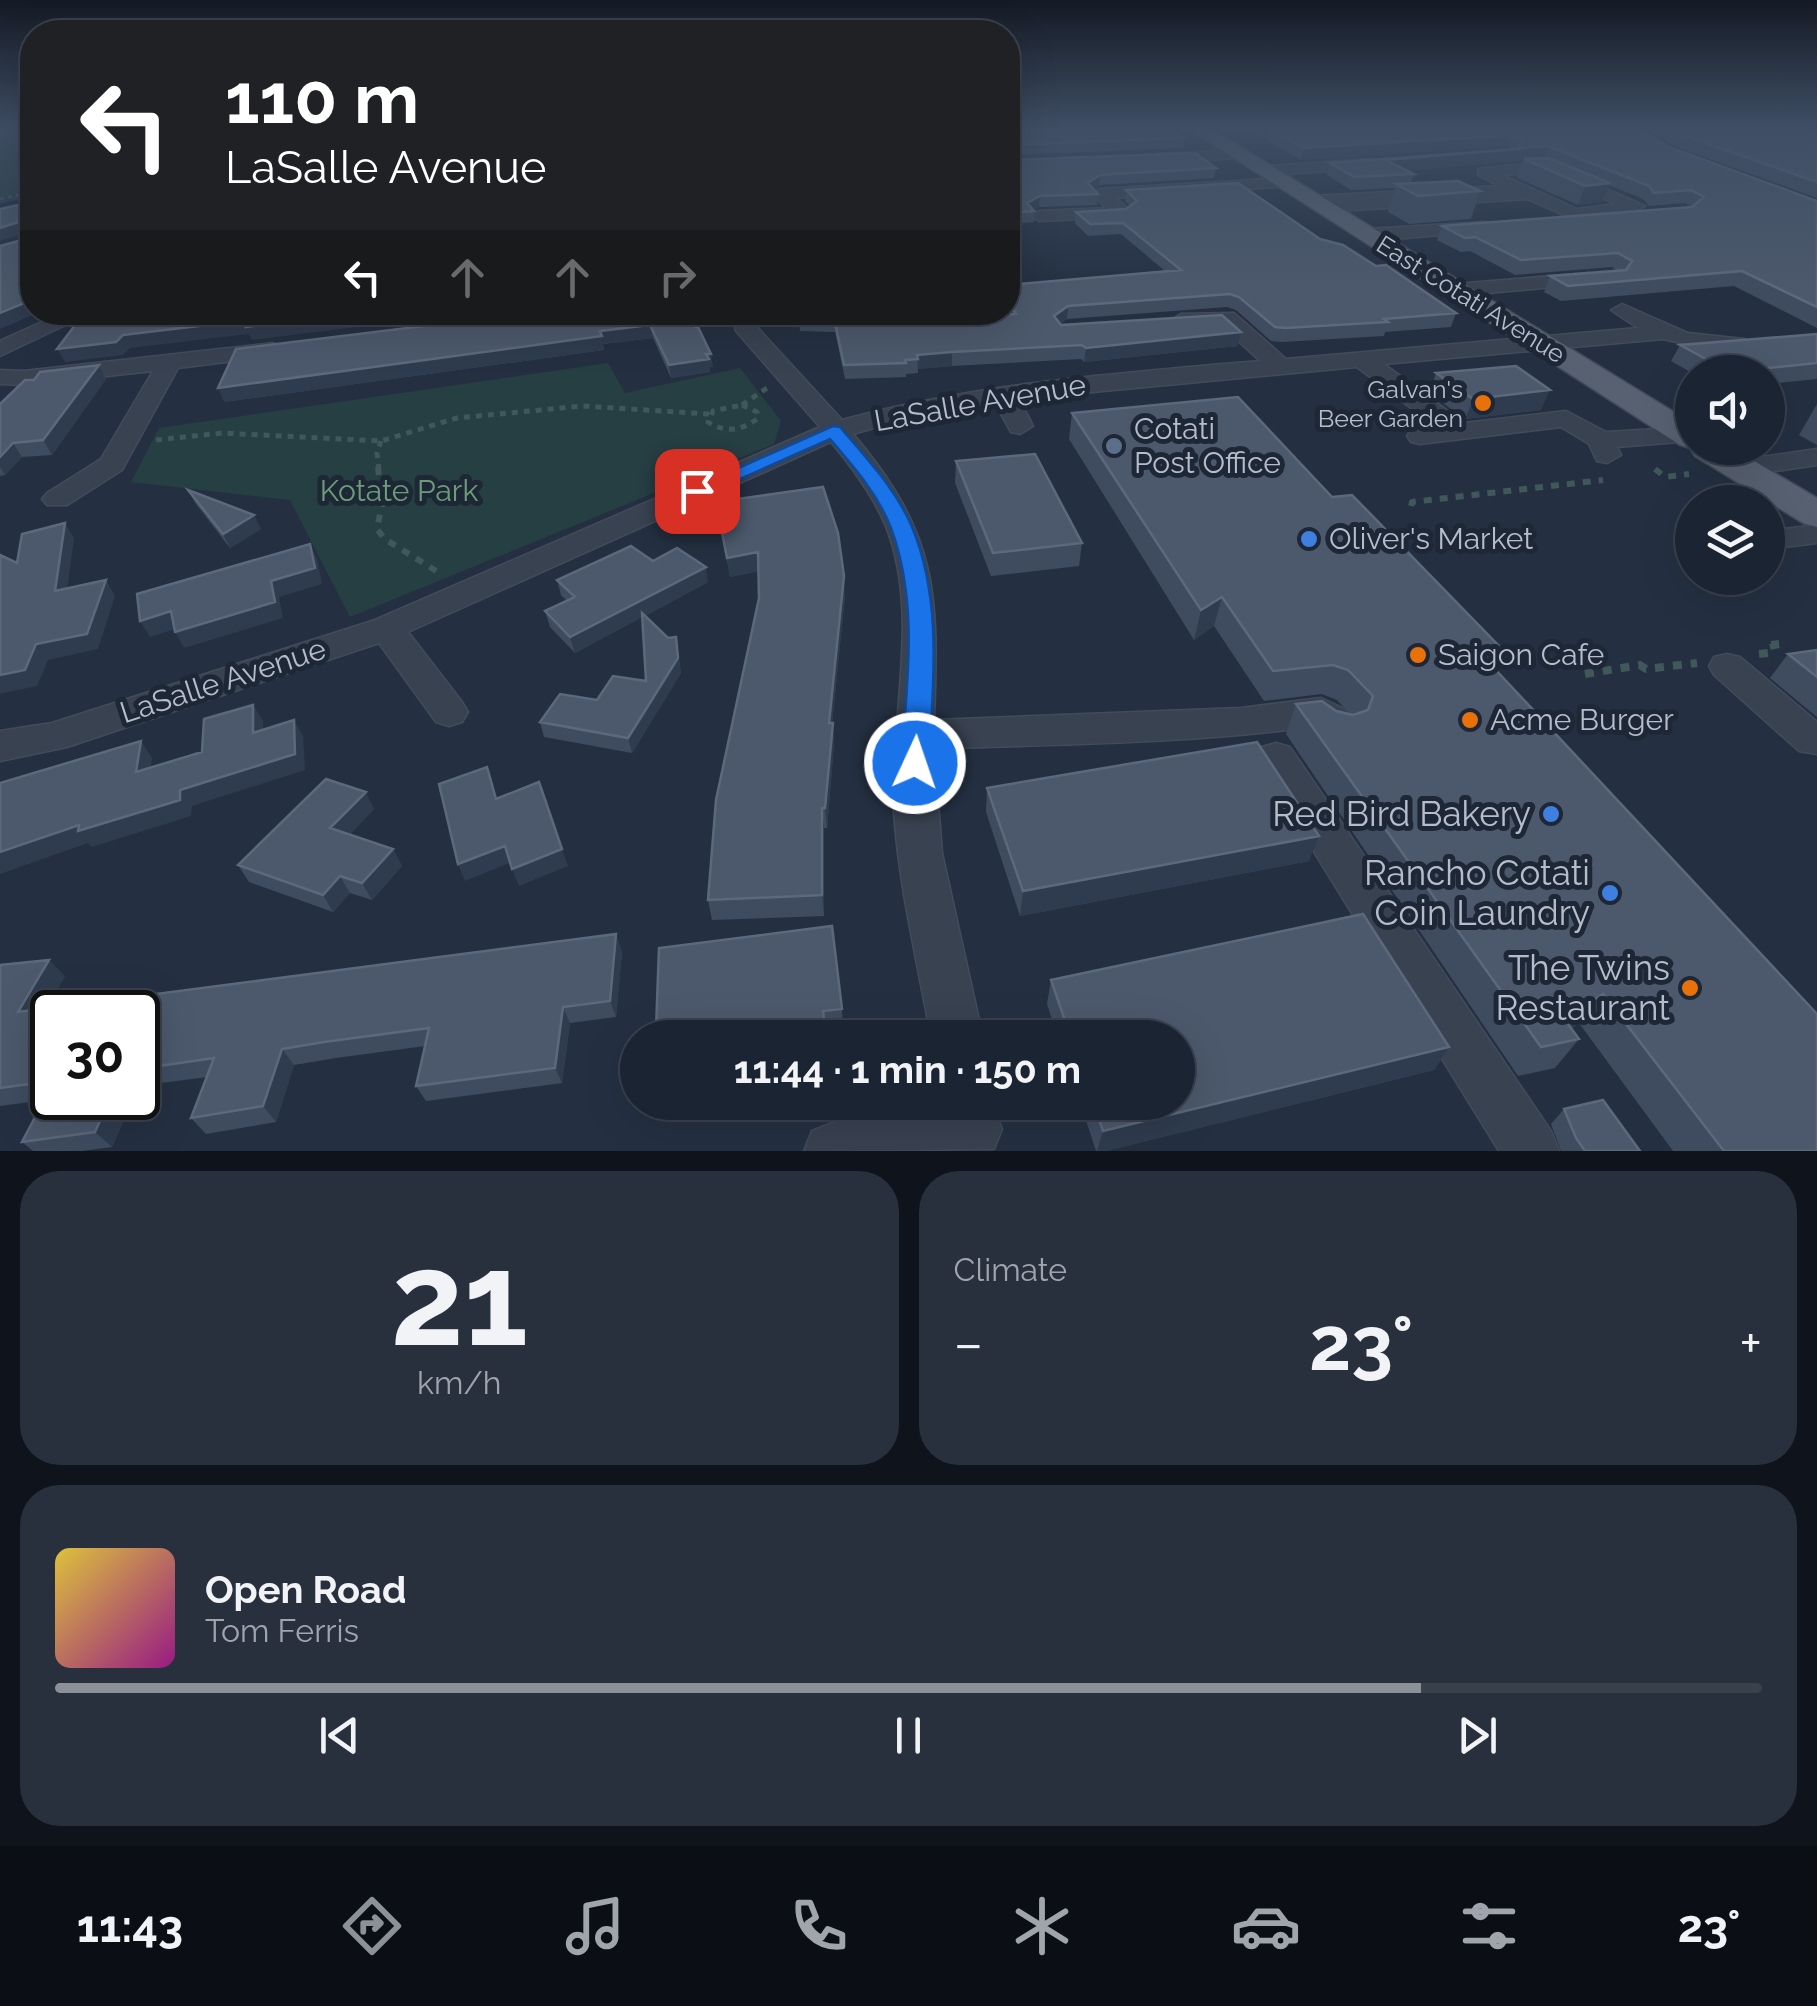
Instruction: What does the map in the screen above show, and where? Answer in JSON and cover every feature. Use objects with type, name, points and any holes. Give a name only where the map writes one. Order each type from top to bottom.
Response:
[{"type":"main road","name":"East Cotati Avenue","points":[[1284,183],[1539,342],[1675,435]]},
{"type":"main road","name":"East Cotati Avenue","points":[[1734,465],[1817,516]]},
{"type":"street","points":[[1039,216],[1127,217],[1099,194],[1216,183]]},
{"type":"street","points":[[1318,204],[1519,190],[1505,183]]},
{"type":"street","points":[[1318,204],[1530,194],[1576,215],[1636,206],[1581,183]]},
{"type":"street","points":[[1553,222],[1648,215]]},
{"type":"street","points":[[1368,236],[1496,226]]},
{"type":"street","points":[[1455,290],[1612,277]]},
{"type":"street","points":[[1622,310],[1660,333],[1725,346],[1770,344]]},
{"type":"street","points":[[1166,322],[1226,318],[1281,366]]},
{"type":"street","points":[[0,349],[54,325]]},
{"type":"street","points":[[744,325],[875,480],[901,527],[918,593],[921,660],[914,792],[954,1020]]},
{"type":"street","name":"LaSalle Avenue","points":[[0,746],[53,737],[387,628],[833,431],[910,410],[1003,393],[1660,333]]},
{"type":"street","points":[[0,377],[24,378],[303,346]]},
{"type":"street","points":[[1362,359],[1459,432]]},
{"type":"street","points":[[58,499],[112,464],[169,363]]},
{"type":"street","points":[[1003,393],[1020,426]]},
{"type":"street","points":[[1420,436],[1566,419],[1605,459],[1675,450]]},
{"type":"street","points":[[1741,468],[1817,457]]},
{"type":"street","points":[[1785,538],[1817,534]]},
{"type":"street","points":[[387,628],[449,712]]},
{"type":"street","points":[[1731,661],[1813,741]]},
{"type":"street","points":[[916,735],[1240,722],[1321,712],[1339,729]]},
{"type":"street","points":[[1276,758],[1530,1151]]},
{"type":"street","points":[[832,1151],[974,1128]]},
{"type":"path","points":[[742,405],[768,387]]},
{"type":"path","points":[[155,440],[222,433],[381,440],[457,418],[550,408],[612,406],[709,414],[719,408],[742,405],[754,409],[758,416],[754,423],[740,428],[711,426],[709,414]]},
{"type":"path","points":[[381,440],[377,453],[382,504],[377,529],[385,539],[446,579]]},
{"type":"path","points":[[1411,506],[1412,502],[1605,459]]},
{"type":"path","points":[[1655,469],[1665,477],[1677,465]]},
{"type":"path","points":[[1585,674],[1640,665],[1646,670],[1731,661],[1768,653],[1771,645],[1782,644]]},
{"type":"green space","points":[[0,183],[20,183],[20,213],[0,218]]},
{"type":"green space","name":"Kotate Park","points":[[608,363],[625,393],[740,368],[781,421],[774,444],[350,617],[290,500],[131,482],[159,428]]},
{"type":"building","points":[[1020,183],[1088,183],[1098,194],[1040,196],[1027,203],[1034,211],[1020,212]]},
{"type":"building","points":[[1238,183],[1320,239],[1343,245],[1376,266],[1386,265],[1456,313],[1384,319],[1388,322],[1285,328],[1275,327],[1230,294],[1068,306],[1054,316],[1061,325],[1222,315],[1241,332],[1086,348],[1082,345],[952,352],[917,355],[918,359],[905,360],[906,363],[844,365],[835,325],[1020,325],[1020,284],[1181,270],[1123,223],[1090,224],[1076,212],[1126,209],[1137,201],[1126,190]]},
{"type":"building","points":[[1462,183],[1480,191],[1418,196],[1396,184]]},
{"type":"building","points":[[1641,183],[1767,183],[1817,201],[1817,307],[1742,271],[1568,286],[1550,276],[1626,270],[1632,261],[1618,253],[1521,260],[1442,226],[1692,207],[1704,197],[1691,190],[1654,193]]},
{"type":"building","points":[[20,205],[20,222],[0,228],[0,209]]},
{"type":"building","points":[[20,240],[20,305],[0,313],[0,246]]},
{"type":"building","points":[[75,325],[207,325],[123,335],[116,342],[57,349]]},
{"type":"building","points":[[432,325],[650,325],[600,331],[602,336],[218,388],[236,349]]},
{"type":"building","points":[[650,325],[698,327],[711,354],[706,354],[709,359],[669,365]]},
{"type":"building","points":[[1817,334],[1817,363],[1785,366],[1785,355],[1699,355],[1680,345]]},
{"type":"building","points":[[99,365],[43,440],[13,443],[0,457],[0,404],[25,380],[34,380],[40,372]]},
{"type":"building","points":[[1516,366],[1550,390],[1473,399],[1436,373]]},
{"type":"building","points":[[1238,397],[1332,497],[1352,495],[1503,650],[1480,653],[1817,1014],[1817,1151],[1724,1151],[1603,994],[1565,1020],[1579,1039],[1541,1047],[1296,704],[1322,701],[1336,711],[1353,715],[1368,710],[1373,696],[1348,670],[1333,665],[1273,671],[1222,597],[1201,610],[1072,413]]},
{"type":"building","points":[[1035,454],[1082,543],[993,553],[956,461]]},
{"type":"building","points":[[823,487],[838,533],[844,576],[822,808],[822,895],[708,900],[716,800],[759,598],[758,552],[727,558],[716,502]]},
{"type":"building","points":[[188,490],[254,515],[223,534]]},
{"type":"building","points":[[65,523],[55,591],[106,580],[87,634],[36,644],[25,670],[0,675],[0,555],[17,563],[22,534]]},
{"type":"building","points":[[310,544],[315,568],[271,581],[275,602],[175,632],[171,611],[140,621],[137,594]]},
{"type":"building","points":[[631,546],[653,561],[677,548],[706,567],[570,637],[545,611],[575,597],[557,580]]},
{"type":"building","points":[[642,613],[668,638],[676,637],[678,658],[628,738],[540,722],[560,694],[597,700],[613,676],[646,681]]},
{"type":"building","points":[[1817,650],[1817,677],[1788,654]]},
{"type":"building","points":[[253,705],[253,733],[294,720],[295,754],[180,790],[180,800],[78,831],[79,825],[0,852],[0,783],[141,741],[136,772],[202,752],[204,719]]},
{"type":"building","points":[[1257,742],[1319,836],[1023,891],[987,788]]},
{"type":"building","points":[[487,767],[496,799],[539,782],[562,849],[512,869],[505,846],[458,864],[439,784]]},
{"type":"building","points":[[326,779],[366,792],[330,828],[393,849],[362,883],[340,876],[323,895],[238,865]]},
{"type":"building","points":[[1363,914],[1449,1047],[1195,1109],[1195,1020],[1065,1020],[1051,980]]},
{"type":"building","points":[[832,926],[842,1009],[823,1011],[824,1019],[817,1020],[656,1020],[659,948]]},
{"type":"building","points":[[616,934],[610,1001],[563,1007],[555,1068],[416,1086],[429,1028],[324,1042],[282,1049],[263,1106],[191,1118],[214,1058],[160,1066],[160,993]]},
{"type":"building","points":[[49,960],[18,1012],[30,1010],[30,1084],[0,1088],[0,965]]},
{"type":"building","points":[[1603,1100],[1640,1151],[1585,1151],[1564,1109]]},
{"type":"building","points":[[34,1120],[100,1120],[95,1132],[22,1142]]},
{"type":"building","points":[[1099,1120],[1148,1120],[1103,1131]]},
{"type":"waterway","points":[[0,206],[20,202]]},
{"type":"place","name":"Galvan's Beer Garden","points":[[1483,403]]},
{"type":"place","name":"Cotati Post Office","points":[[1114,446]]},
{"type":"place","name":"Oliver's Market","points":[[1309,539]]},
{"type":"place","name":"Saigon Cafe","points":[[1418,655]]},
{"type":"place","name":"Acme Burger","points":[[1470,720]]},
{"type":"place","name":"Red Bird Bakery","points":[[1551,814]]},
{"type":"place","name":"Rancho Cotati Coin Laundry","points":[[1610,893]]},
{"type":"place","name":"The Twins Restaurant","points":[[1690,988]]},
{"type":"route","points":[[697,491],[833,431],[875,480],[901,527],[918,593],[921,660],[915,763]]}]
